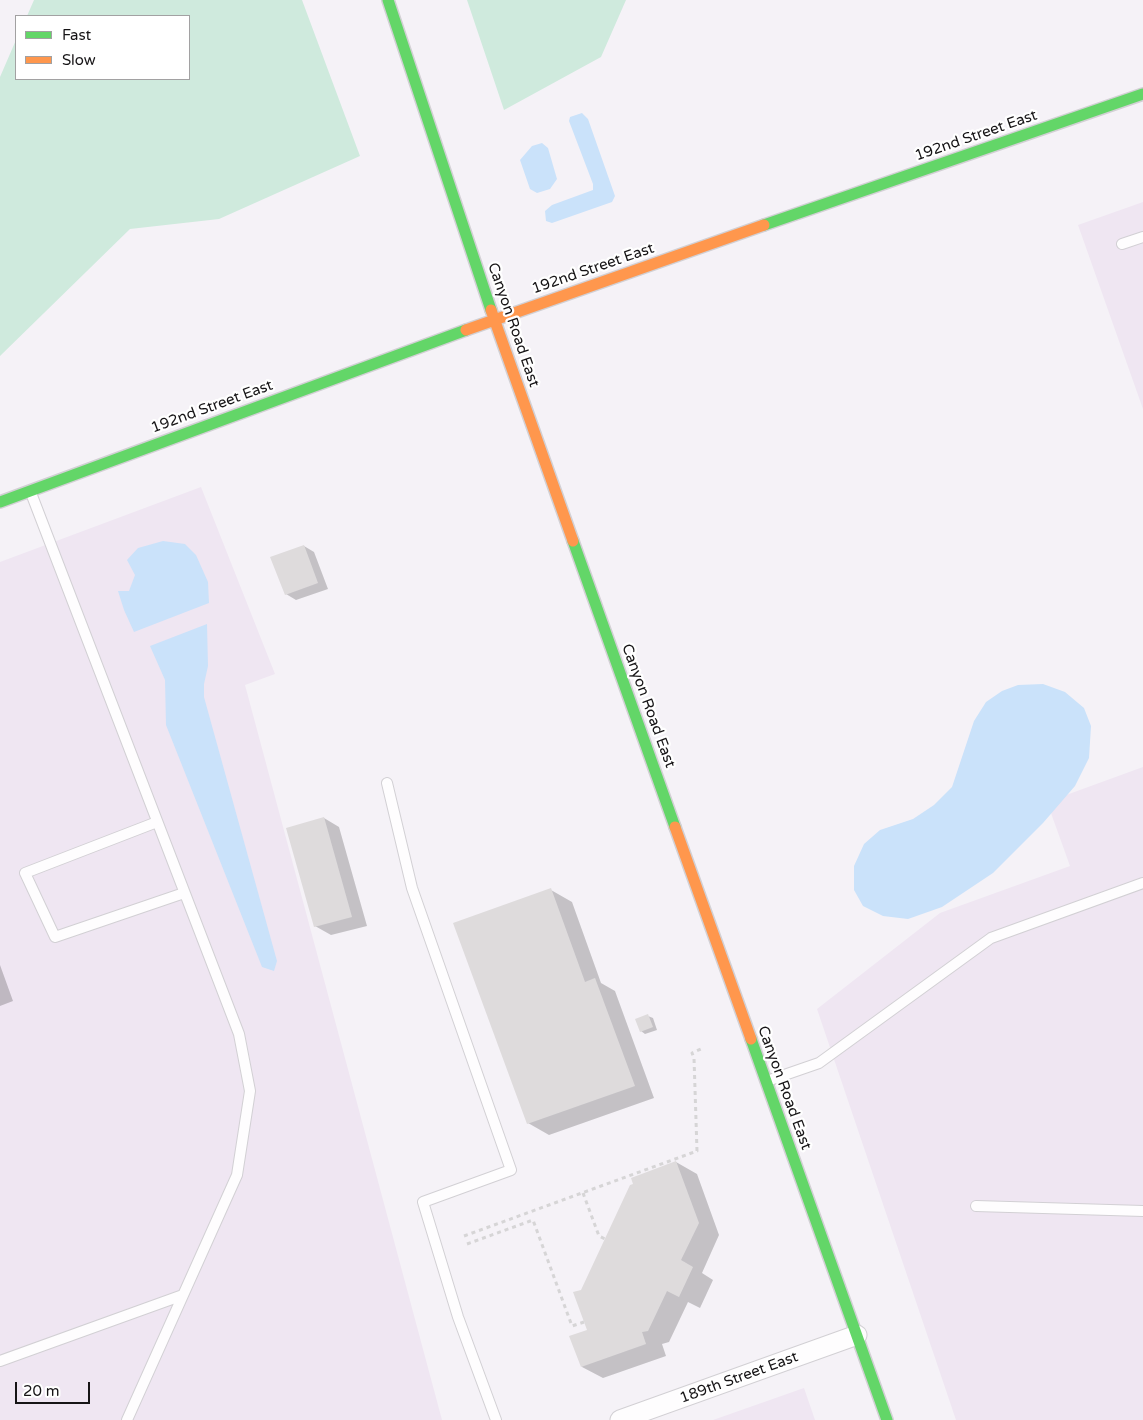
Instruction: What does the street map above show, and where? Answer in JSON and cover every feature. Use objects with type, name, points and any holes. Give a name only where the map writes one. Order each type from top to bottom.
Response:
[{"type":"main road","name":"Canyon Road East","points":[[388,0],[494,319],[887,1420]]},
{"type":"main road","name":"192nd Street East","points":[[0,502],[494,319],[1143,94]]},
{"type":"street","name":"189th Street East","points":[[620,1420],[857,1335]]},
{"type":"lane","points":[[1122,244],[1143,237]]},
{"type":"lane","points":[[30,490],[239,1034],[250,1091],[237,1175],[127,1420]]},
{"type":"lane","points":[[387,783],[412,888],[511,1170],[423,1202],[458,1317],[496,1420]]},
{"type":"lane","points":[[157,822],[25,874],[55,936],[184,893]]},
{"type":"lane","points":[[766,1081],[819,1063],[992,938],[1143,883]]},
{"type":"lane","points":[[976,1206],[1143,1211]]},
{"type":"lane","points":[[0,1361],[183,1294]]},
{"type":"path","points":[[464,1236],[697,1151],[694,1058],[692,1052],[703,1048]]},
{"type":"path","points":[[583,1193],[599,1236],[605,1239]]},
{"type":"path","points":[[525,1214],[528,1222]]},
{"type":"path","points":[[467,1244],[533,1220],[572,1326],[584,1322]]},
{"type":"shaded area","points":[[1143,202],[1143,409],[1078,225]]},
{"type":"shaded area","points":[[201,487],[275,674],[245,685],[442,1420],[0,1420],[0,562]]},
{"type":"shaded area","points":[[1143,767],[1143,1420],[956,1420],[817,1009],[940,913],[1070,866],[1047,802]]},
{"type":"shaded area","points":[[804,1388],[815,1420],[713,1420]]},
{"type":"green space","points":[[34,0],[302,0],[360,156],[219,219],[130,229],[0,356],[0,77],[15,42],[15,80],[190,80],[190,15],[27,15]]},
{"type":"green space","points":[[467,0],[626,0],[601,57],[504,110]]},
{"type":"water","points":[[582,113],[588,119],[615,196],[612,202],[552,223],[546,221],[545,211],[552,205],[593,190],[593,184],[569,121],[570,117]]},
{"type":"water","points":[[542,143],[548,148],[557,179],[550,189],[537,193],[530,189],[520,160],[532,146]]},
{"type":"water","points":[[163,541],[185,544],[196,555],[208,582],[209,603],[134,632],[118,591],[129,591],[135,575],[127,560],[138,548]]},
{"type":"water","points":[[207,624],[208,666],[204,684],[204,697],[277,961],[274,971],[262,967],[166,725],[165,680],[150,646]]},
{"type":"water","points":[[1043,684],[1065,692],[1084,708],[1091,726],[1089,758],[1075,786],[1043,823],[993,873],[942,907],[908,919],[883,916],[863,906],[854,890],[854,866],[864,844],[880,830],[913,819],[934,805],[952,787],[974,721],[986,702],[1002,691],[1018,685]]},
{"type":"building","points":[[304,545],[318,583],[285,595],[270,557]]},
{"type":"building","points":[[324,817],[352,917],[314,927],[286,828]]},
{"type":"building","points":[[551,888],[585,982],[595,978],[635,1086],[527,1124],[453,923]]},
{"type":"building","points":[[648,1014],[653,1027],[640,1032],[635,1019]]},
{"type":"building","points":[[676,1161],[699,1223],[681,1260],[693,1267],[679,1297],[667,1291],[648,1331],[642,1332],[646,1344],[581,1367],[569,1336],[587,1330],[573,1292],[581,1290],[630,1185],[633,1184],[631,1178]]},
{"type":"traffic: fast","points":[[388,0],[491,310]]},
{"type":"traffic: fast","points":[[764,225],[1143,94]]},
{"type":"traffic: fast","points":[[0,502],[466,330]]},
{"type":"traffic: fast","points":[[573,541],[675,827]]},
{"type":"traffic: fast","points":[[751,1039],[887,1420]]},
{"type":"traffic: slow","points":[[466,330],[764,225]]},
{"type":"traffic: slow","points":[[491,310],[573,541]]},
{"type":"traffic: slow","points":[[675,827],[751,1039]]}]
